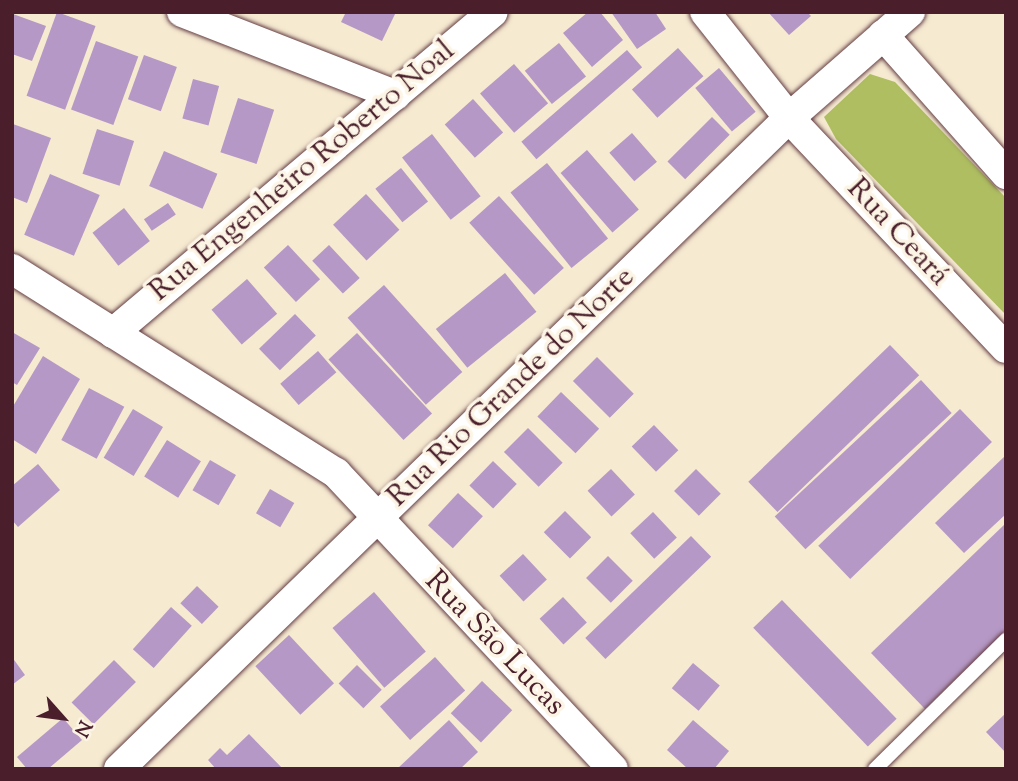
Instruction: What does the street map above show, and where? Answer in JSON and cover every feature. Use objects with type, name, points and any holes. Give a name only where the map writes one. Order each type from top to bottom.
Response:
[{"type":"street","points":[[182,12],[395,94]]},
{"type":"street","name":"Rua Engenheiro Roberto Noal","points":[[113,333],[493,12]]},
{"type":"street","name":"Rua Ceará","points":[[705,12],[789,118],[1006,348]]},
{"type":"street","name":"Rua Rio Grande do Norte","points":[[120,769],[789,118],[910,12]]},
{"type":"street","points":[[883,35],[1006,174]]},
{"type":"street","name":"Rua São Lucas","points":[[12,269],[336,473],[376,520],[613,769]]},
{"type":"lane","points":[[875,769],[1006,640]]},
{"type":"green space","points":[[870,74],[895,82],[1006,198],[1006,315],[836,139],[824,117]]},
{"type":"building","points":[[57,12],[96,26],[65,110],[27,96]]},
{"type":"building","points":[[346,12],[396,12],[382,41],[341,22]]},
{"type":"building","points":[[588,12],[600,12],[623,40],[592,67],[563,33]]},
{"type":"building","points":[[611,12],[655,12],[666,29],[637,49]]},
{"type":"building","points":[[768,12],[807,12],[811,16],[789,35]]},
{"type":"building","points":[[13,14],[46,26],[32,61],[12,54]]},
{"type":"building","points":[[96,41],[138,56],[113,125],[71,110]]},
{"type":"building","points":[[559,43],[586,76],[552,104],[525,71]]},
{"type":"building","points":[[678,48],[703,76],[657,118],[632,89]]},
{"type":"building","points":[[627,50],[642,67],[536,159],[521,142]]},
{"type":"building","points":[[144,55],[177,67],[161,111],[128,99]]},
{"type":"building","points":[[514,64],[548,103],[514,133],[480,94]]},
{"type":"building","points":[[719,68],[756,112],[732,132],[695,88]]},
{"type":"building","points":[[193,79],[219,86],[208,126],[182,119]]},
{"type":"building","points":[[238,98],[274,110],[257,164],[220,152]]},
{"type":"building","points":[[473,99],[503,132],[475,158],[445,124]]},
{"type":"building","points":[[712,117],[730,135],[685,179],[667,162]]},
{"type":"building","points":[[13,124],[51,138],[27,203],[12,197]]},
{"type":"building","points":[[97,129],[134,141],[120,186],[82,174]]},
{"type":"building","points":[[632,133],[657,162],[634,181],[609,153]]},
{"type":"building","points":[[432,134],[481,196],[451,220],[402,157]]},
{"type":"building","points":[[587,150],[639,210],[612,233],[561,173]]},
{"type":"building","points":[[164,151],[217,174],[203,209],[149,186]]},
{"type":"building","points":[[547,163],[608,238],[572,268],[510,193]]},
{"type":"building","points":[[401,168],[428,201],[402,222],[375,189]]},
{"type":"building","points":[[50,174],[100,195],[74,256],[24,235]]},
{"type":"building","points":[[366,194],[399,230],[367,261],[333,225]]},
{"type":"building","points":[[499,196],[564,268],[534,295],[469,223]]},
{"type":"building","points":[[168,203],[176,215],[152,231],[144,219]]},
{"type":"building","points":[[124,208],[150,241],[118,266],[92,233]]},
{"type":"building","points":[[288,245],[320,279],[296,302],[264,268]]},
{"type":"building","points":[[329,245],[360,278],[343,294],[312,261]]},
{"type":"building","points":[[505,273],[536,312],[467,368],[436,329]]},
{"type":"building","points":[[247,279],[277,314],[242,345],[212,310]]},
{"type":"building","points":[[384,285],[462,372],[426,405],[348,318]]},
{"type":"building","points":[[295,314],[316,336],[280,370],[259,349]]},
{"type":"building","points":[[12,332],[40,348],[17,385],[12,382]]},
{"type":"building","points":[[357,333],[432,413],[403,440],[328,360]]},
{"type":"building","points":[[890,345],[919,375],[777,512],[748,482]]},
{"type":"building","points":[[318,351],[336,372],[299,405],[280,384]]},
{"type":"building","points":[[43,356],[80,379],[36,454],[12,439],[12,408]]},
{"type":"building","points":[[597,357],[634,394],[610,418],[573,381]]},
{"type":"building","points":[[921,380],[952,413],[805,549],[775,516]]},
{"type":"building","points":[[89,388],[124,407],[97,459],[61,440]]},
{"type":"building","points":[[561,392],[599,429],[576,453],[537,416]]},
{"type":"building","points":[[133,409],[163,427],[134,476],[104,458]]},
{"type":"building","points":[[960,409],[992,442],[850,579],[818,546]]},
{"type":"building","points":[[654,425],[678,450],[656,472],[632,447]]},
{"type":"building","points":[[528,428],[563,463],[539,487],[504,452]]},
{"type":"building","points":[[167,440],[201,461],[178,498],[144,476]]},
{"type":"building","points":[[1006,455],[1006,514],[964,553],[935,523]]},
{"type":"building","points":[[210,460],[236,475],[218,505],[193,490]]},
{"type":"building","points":[[493,461],[517,484],[493,508],[469,485]]},
{"type":"building","points":[[38,464],[60,490],[18,527],[12,520],[12,486]]},
{"type":"building","points":[[611,469],[635,495],[611,516],[588,491]]},
{"type":"building","points":[[696,469],[721,494],[699,516],[674,491]]},
{"type":"building","points":[[270,489],[294,503],[280,527],[256,513]]},
{"type":"building","points":[[458,493],[483,516],[453,548],[428,525]]},
{"type":"building","points":[[565,511],[591,537],[570,558],[544,532]]},
{"type":"building","points":[[653,512],[677,538],[654,559],[630,533]]},
{"type":"building","points":[[1006,523],[1006,630],[925,709],[871,653]]},
{"type":"building","points":[[691,536],[711,557],[605,659],[585,638]]},
{"type":"building","points":[[523,554],[547,580],[523,601],[500,576]]},
{"type":"building","points":[[608,556],[633,581],[611,603],[586,578]]},
{"type":"building","points":[[197,586],[219,607],[202,624],[180,603]]},
{"type":"building","points":[[374,592],[426,652],[384,688],[332,628]]},
{"type":"building","points":[[563,597],[587,623],[563,644],[540,619]]},
{"type":"building","points":[[782,600],[897,719],[868,746],[753,628]]},
{"type":"building","points":[[171,607],[192,626],[154,668],[133,649]]},
{"type":"building","points":[[289,635],[334,683],[300,715],[255,666]]},
{"type":"building","points":[[12,657],[25,675],[12,685]]},
{"type":"building","points":[[435,657],[465,690],[410,740],[380,707]]},
{"type":"building","points":[[114,660],[136,682],[93,724],[72,702]]},
{"type":"building","points":[[693,663],[720,685],[699,711],[672,688]]},
{"type":"building","points":[[357,665],[382,690],[363,708],[339,683]]},
{"type":"building","points":[[482,681],[512,710],[481,743],[451,713]]},
{"type":"building","points":[[1006,713],[1006,753],[986,732]]},
{"type":"building","points":[[63,718],[82,740],[48,769],[27,769],[17,757]]},
{"type":"building","points":[[449,720],[478,752],[460,769],[397,769]]},
{"type":"building","points":[[693,720],[729,751],[714,769],[688,769],[667,750]]},
{"type":"building","points":[[249,734],[283,769],[216,769],[208,760],[220,748],[227,755]]}]
